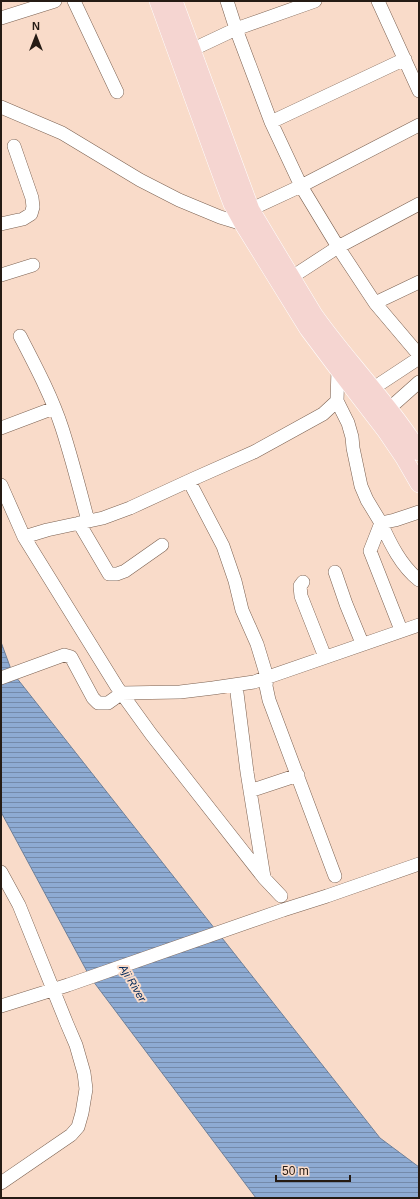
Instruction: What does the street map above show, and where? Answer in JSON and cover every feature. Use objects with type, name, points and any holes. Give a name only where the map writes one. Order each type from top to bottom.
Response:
[{"type":"main road","points":[[158,1],[184,53],[244,216],[308,328],[344,365],[383,414],[413,441],[419,452]]},
{"type":"main road","points":[[174,1],[184,53]]},
{"type":"main road","points":[[244,216],[292,277],[344,365]]},
{"type":"main road","points":[[383,414],[404,458],[419,484]]},
{"type":"street","points":[[1,18],[55,1]]},
{"type":"street","points":[[74,1],[117,92]]},
{"type":"street","points":[[227,1],[271,122],[301,186],[338,247],[375,303],[419,356],[366,393]]},
{"type":"street","points":[[184,53],[236,29],[315,1]]},
{"type":"street","points":[[378,1],[419,91]]},
{"type":"street","points":[[271,122],[404,59]]},
{"type":"street","points":[[1,107],[62,133],[140,180],[179,200],[220,217],[244,216],[419,126]]},
{"type":"street","points":[[1,224],[23,219],[31,214],[33,207],[32,198],[14,146]]},
{"type":"street","points":[[292,277],[338,247],[419,204]]},
{"type":"street","points":[[1,274],[33,265]]},
{"type":"street","points":[[375,303],[419,282]]},
{"type":"street","points":[[20,336],[34,362],[62,427],[74,469],[83,522],[109,574],[117,574],[125,571],[162,545]]},
{"type":"street","points":[[24,537],[47,530],[103,518],[130,508],[254,452],[323,414],[337,401],[344,365]]},
{"type":"street","points":[[383,414],[419,382]]},
{"type":"street","points":[[337,401],[348,423],[361,486],[367,500],[403,563],[419,580]]},
{"type":"street","points":[[1,428],[54,408]]},
{"type":"street","points":[[189,481],[223,546],[235,581],[242,610],[257,644],[267,678],[266,686],[269,700],[335,876]]},
{"type":"street","points":[[1,485],[24,537],[122,693],[155,740],[264,878],[281,896]]},
{"type":"street","points":[[381,523],[419,512]]},
{"type":"street","points":[[381,523],[370,551],[401,630]]},
{"type":"street","points":[[334,572],[362,644]]},
{"type":"street","points":[[303,582],[300,586],[301,596],[325,657]]},
{"type":"street","points":[[1,678],[64,655],[70,657],[93,698],[98,703],[108,703],[122,693],[180,692],[254,682],[419,625]]},
{"type":"street","points":[[236,685],[242,736],[264,878]]},
{"type":"street","points":[[250,791],[298,776]]},
{"type":"street","points":[[1,1006],[68,985],[419,864]]},
{"type":"street","points":[[1,872],[19,905],[76,1045],[84,1073],[86,1089],[78,1127],[71,1135],[1,1183]]},
{"type":"water","name":"Aji River","points":[[1,642],[12,672],[380,1138],[419,1167],[419,1198],[256,1198],[90,977],[1,812]]}]
